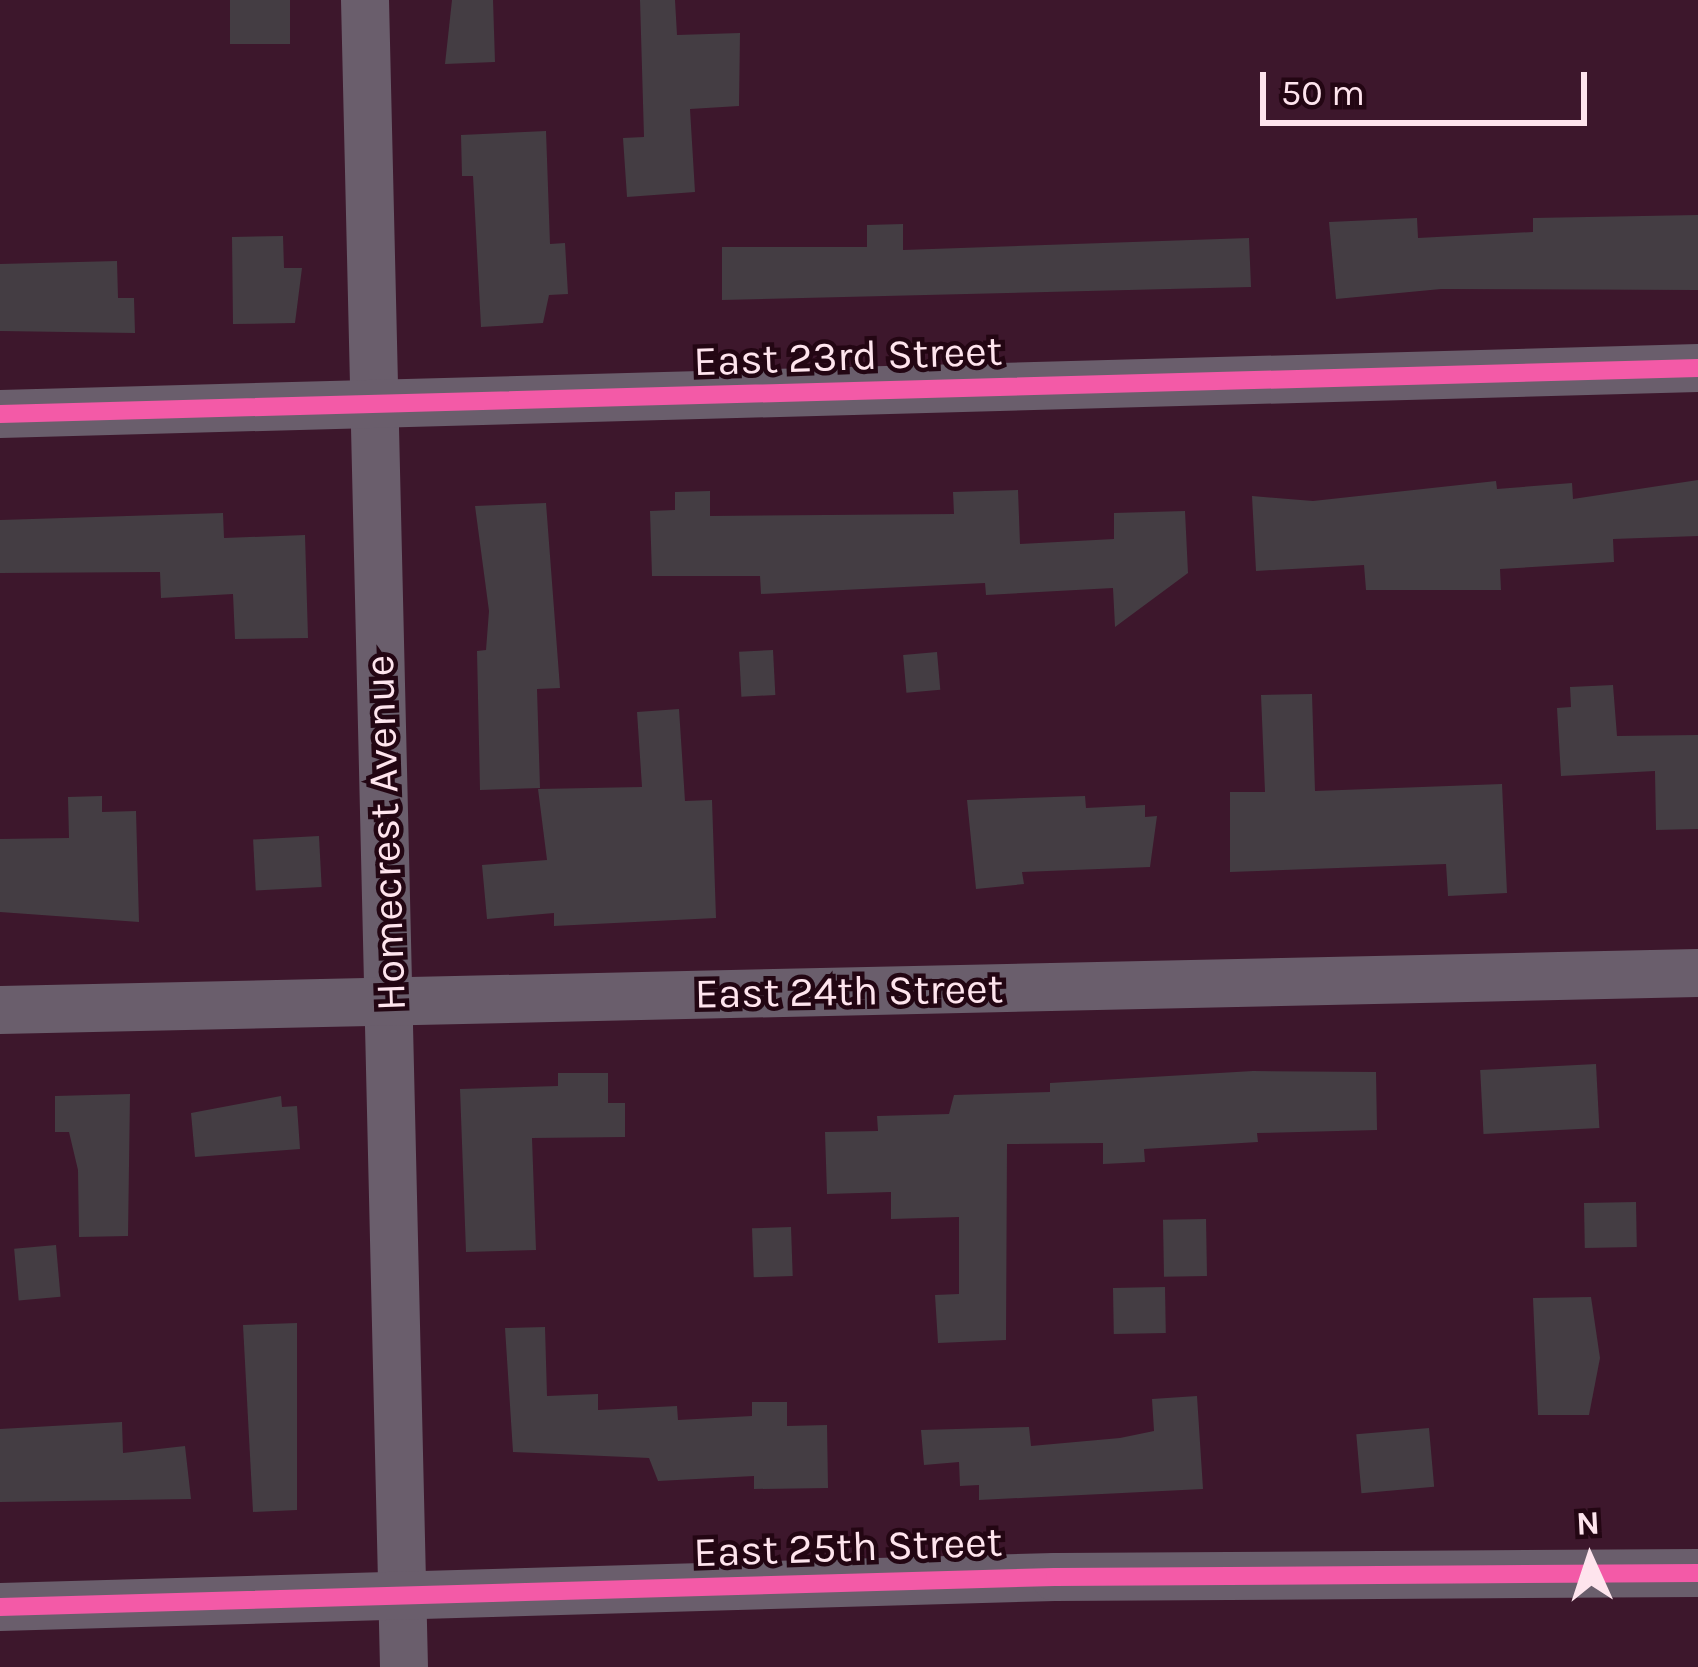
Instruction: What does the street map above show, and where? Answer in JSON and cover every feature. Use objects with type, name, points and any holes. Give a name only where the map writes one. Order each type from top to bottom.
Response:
[{"type":"street","name":"Homecrest Avenue","points":[[364,0],[404,1667]]},
{"type":"street","name":"East 23rd Street","points":[[0,414],[1698,368]]},
{"type":"street","name":"East 24th Street","points":[[0,1010],[1698,973]]},
{"type":"street","name":"East 25th Street","points":[[0,1607],[1055,1577],[1698,1573]]},
{"type":"building","points":[[230,0],[290,0],[290,44],[230,44]]},
{"type":"building","points":[[452,0],[493,0],[495,62],[445,64]]},
{"type":"building","points":[[640,0],[675,0],[677,35],[740,33],[739,106],[690,109],[695,192],[627,197],[623,138],[644,137]]},
{"type":"building","points":[[546,131],[550,244],[565,243],[568,294],[549,295],[543,323],[481,327],[473,176],[462,176],[461,135]]},
{"type":"building","points":[[1698,215],[1698,290],[1441,289],[1336,299],[1329,222],[1417,218],[1418,238],[1533,232],[1533,218]]},
{"type":"building","points":[[903,224],[903,250],[1249,238],[1251,287],[722,300],[722,247],[867,247],[867,225]]},
{"type":"building","points":[[283,236],[284,268],[302,268],[295,323],[233,324],[232,237]]},
{"type":"building","points":[[117,261],[118,298],[134,298],[135,333],[0,331],[0,264]]},
{"type":"building","points":[[1698,480],[1698,536],[1613,539],[1614,562],[1500,569],[1501,590],[1366,590],[1364,565],[1256,571],[1252,496],[1313,501],[1496,481],[1497,489],[1572,483],[1573,499]]},
{"type":"building","points":[[1018,490],[1020,544],[1114,539],[1114,513],[1185,511],[1188,573],[1115,627],[1113,588],[986,595],[985,583],[761,594],[760,576],[652,576],[650,511],[675,510],[675,492],[710,491],[710,516],[954,514],[953,492]]},
{"type":"building","points":[[546,503],[560,688],[537,689],[540,788],[480,790],[477,651],[486,650],[489,611],[475,506]]},
{"type":"building","points":[[223,513],[224,538],[305,535],[308,638],[235,639],[233,594],[161,598],[160,572],[0,573],[0,520]]},
{"type":"building","points":[[773,650],[775,695],[741,697],[739,652]]},
{"type":"building","points":[[937,652],[940,690],[906,693],[903,655]]},
{"type":"building","points":[[1613,685],[1617,736],[1698,735],[1698,829],[1656,830],[1655,771],[1561,776],[1557,708],[1571,707],[1570,687]]},
{"type":"building","points":[[1312,694],[1315,791],[1502,784],[1507,893],[1448,896],[1446,864],[1230,872],[1230,792],[1265,792],[1261,695]]},
{"type":"building","points":[[679,709],[685,801],[712,800],[716,918],[554,926],[554,913],[487,919],[482,865],[547,860],[538,789],[642,787],[637,712]]},
{"type":"building","points":[[102,796],[102,812],[136,811],[139,922],[0,912],[0,839],[69,838],[68,797]]},
{"type":"building","points":[[1085,796],[1086,808],[1145,805],[1145,817],[1157,816],[1150,867],[1022,872],[1024,884],[976,889],[967,800]]},
{"type":"building","points":[[319,836],[322,887],[256,890],[253,839]]},
{"type":"building","points":[[1596,1064],[1599,1128],[1484,1134],[1480,1070]]},
{"type":"building","points":[[1253,1071],[1376,1072],[1377,1130],[1257,1133],[1258,1142],[1144,1149],[1145,1162],[1103,1164],[1103,1143],[1007,1144],[1006,1340],[938,1343],[935,1295],[959,1294],[959,1217],[891,1219],[891,1192],[827,1194],[825,1132],[878,1131],[877,1116],[949,1114],[954,1095],[1050,1092],[1050,1083]]},
{"type":"building","points":[[558,1073],[608,1073],[608,1103],[625,1103],[625,1137],[532,1138],[536,1250],[466,1252],[460,1089],[558,1086]]},
{"type":"building","points":[[130,1094],[128,1236],[79,1237],[78,1170],[69,1132],[55,1132],[55,1096]]},
{"type":"building","points":[[281,1096],[282,1107],[297,1106],[300,1149],[195,1157],[191,1113]]},
{"type":"building","points":[[1636,1202],[1637,1247],[1585,1248],[1584,1203]]},
{"type":"building","points":[[1206,1219],[1207,1276],[1164,1277],[1163,1220]]},
{"type":"building","points":[[791,1227],[793,1276],[754,1277],[752,1228]]},
{"type":"building","points":[[56,1245],[61,1297],[19,1300],[14,1249]]},
{"type":"building","points":[[1165,1287],[1166,1333],[1114,1334],[1113,1288]]},
{"type":"building","points":[[1591,1297],[1600,1358],[1589,1415],[1538,1415],[1533,1298]]},
{"type":"building","points":[[297,1323],[297,1510],[253,1512],[243,1325]]},
{"type":"building","points":[[545,1327],[547,1396],[598,1394],[598,1410],[677,1406],[678,1420],[752,1416],[752,1402],[787,1402],[787,1426],[827,1425],[828,1488],[754,1489],[754,1476],[658,1481],[649,1458],[513,1452],[505,1328]]},
{"type":"building","points":[[1197,1396],[1203,1489],[979,1500],[979,1485],[960,1486],[959,1462],[924,1465],[921,1430],[1029,1427],[1031,1446],[1120,1438],[1154,1431],[1152,1399]]},
{"type":"building","points":[[122,1422],[123,1453],[185,1446],[191,1499],[0,1502],[0,1429]]},
{"type":"building","points":[[1429,1428],[1434,1487],[1361,1493],[1356,1434]]},
{"type":"cycle path","points":[[0,414],[1698,368]]},
{"type":"cycle path","points":[[0,1607],[1055,1577],[1698,1573]]}]
